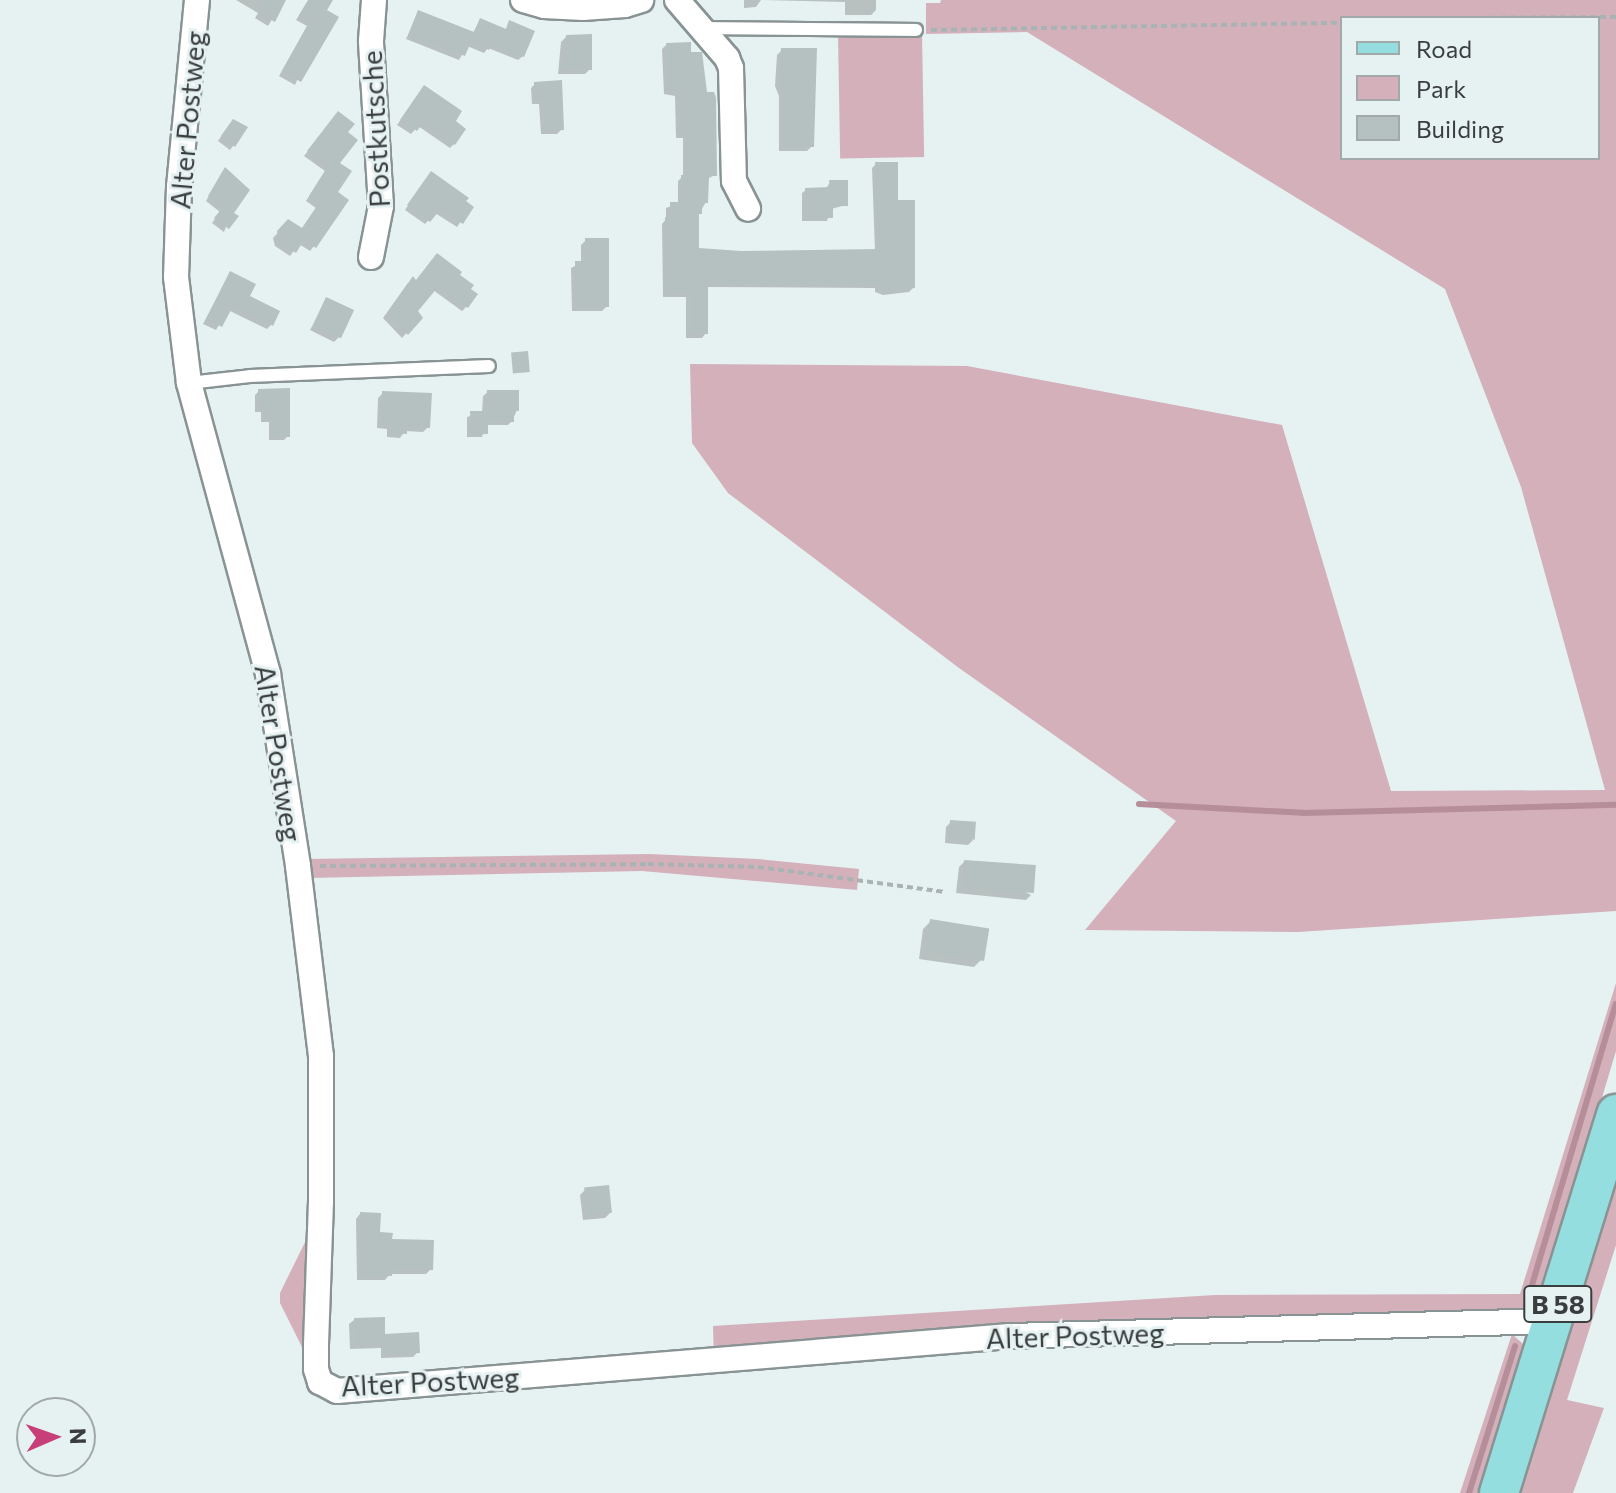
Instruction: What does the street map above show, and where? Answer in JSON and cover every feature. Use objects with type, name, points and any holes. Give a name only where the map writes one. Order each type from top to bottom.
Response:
[{"type":"main road","name":"B 58","points":[[1499,1493],[1616,1114]]},
{"type":"street","name":"Alter Postweg","points":[[197,0],[179,187],[176,277],[189,383],[268,674],[298,866],[321,1056],[316,1369],[320,1382],[337,1391],[1010,1336],[1553,1321]]},
{"type":"street","name":"Postkutsche","points":[[371,257],[381,206],[371,41],[374,0]]},
{"type":"street","points":[[523,0],[544,6],[583,8],[625,5],[641,0]]},
{"type":"street","points":[[677,0],[731,68],[734,181],[748,209]]},
{"type":"lane","points":[[702,28],[916,30]]},
{"type":"lane","points":[[189,383],[250,376],[489,366]]},
{"type":"path","points":[[916,30],[1340,23]]},
{"type":"path","points":[[298,866],[648,864],[758,867],[945,892]]},
{"type":"green space","points":[[941,0],[1616,0],[1616,911],[1298,932],[1085,930],[1176,821],[959,668],[728,493],[692,443],[690,364],[967,366],[1282,425],[1391,791],[1605,790],[1521,487],[1445,289],[1027,32],[926,34],[926,3],[940,3]]},
{"type":"green space","points":[[922,34],[924,157],[840,158],[838,35]]},
{"type":"green space","points":[[650,854],[758,859],[859,869],[857,890],[642,871],[307,878],[305,859]]},
{"type":"green space","points":[[1616,983],[1616,1051],[1541,1300],[1528,1312],[714,1358],[713,1326],[1215,1295],[1520,1294]]},
{"type":"green space","points":[[1616,1178],[1616,1245],[1567,1400],[1604,1408],[1573,1493],[1518,1493]]},
{"type":"green space","points":[[311,1230],[303,1349],[280,1303],[280,1293]]},
{"type":"green space","points":[[1512,1334],[1523,1344],[1524,1358],[1480,1493],[1460,1493]]},
{"type":"building","points":[[266,0],[286,0],[275,22],[258,13]]},
{"type":"building","points":[[308,0],[333,0],[327,10],[339,17],[301,82],[282,71],[310,21],[299,15]]},
{"type":"building","points":[[418,10],[474,32],[480,18],[506,29],[509,20],[535,31],[524,57],[492,44],[489,50],[471,42],[465,56],[408,35]]},
{"type":"building","points":[[592,34],[592,70],[562,70],[566,35]]},
{"type":"building","points":[[691,42],[691,52],[702,52],[707,92],[714,92],[716,98],[717,176],[709,176],[708,203],[702,203],[702,214],[699,214],[699,248],[741,251],[878,249],[875,162],[898,162],[898,200],[915,200],[915,288],[886,291],[887,288],[878,288],[879,284],[708,283],[708,334],[690,334],[690,294],[666,294],[665,217],[670,217],[670,202],[681,202],[681,175],[686,175],[686,135],[679,135],[679,92],[668,90],[666,43]]},
{"type":"building","points":[[781,48],[817,48],[814,147],[783,147],[783,91],[779,80]]},
{"type":"building","points":[[562,80],[564,130],[545,131],[543,100],[535,100],[534,82]]},
{"type":"building","points":[[424,85],[462,111],[456,121],[466,129],[455,145],[423,123],[417,131],[400,120]]},
{"type":"building","points":[[338,111],[355,124],[348,132],[358,140],[340,163],[352,171],[338,192],[349,200],[316,248],[304,240],[296,253],[279,242],[277,231],[288,219],[302,228],[319,203],[309,196],[328,166],[307,151]]},
{"type":"building","points":[[233,119],[248,127],[235,147],[221,136]]},
{"type":"building","points":[[225,167],[250,190],[234,213],[239,216],[229,229],[214,218],[223,207],[208,196]]},
{"type":"building","points":[[431,171],[469,198],[466,201],[474,207],[463,224],[440,210],[430,222],[407,205]]},
{"type":"building","points":[[829,180],[848,180],[848,206],[833,206],[833,218],[805,218],[805,188],[830,187]]},
{"type":"building","points":[[585,238],[609,238],[609,307],[576,307],[575,261],[585,261]]},
{"type":"building","points":[[437,253],[462,272],[460,275],[474,285],[471,289],[478,294],[468,308],[438,287],[418,311],[423,318],[408,335],[387,313],[413,276],[416,280]]},
{"type":"building","points":[[230,271],[256,284],[250,296],[280,311],[273,326],[233,306],[222,327],[206,319]]},
{"type":"building","points":[[326,297],[354,310],[341,338],[313,325]]},
{"type":"building","points":[[528,351],[530,372],[513,373],[511,352]]},
{"type":"building","points":[[290,388],[290,437],[272,437],[272,419],[264,419],[264,409],[259,409],[258,389]]},
{"type":"building","points":[[487,390],[519,390],[519,411],[514,411],[514,422],[488,422],[488,434],[471,434],[470,411],[485,411]]},
{"type":"building","points":[[382,391],[432,393],[430,428],[407,427],[407,434],[392,433],[392,424],[381,424]]},
{"type":"building","points":[[950,820],[976,822],[975,840],[949,838]]},
{"type":"building","points":[[964,860],[1036,865],[1034,893],[962,888]]},
{"type":"building","points":[[930,919],[989,928],[984,961],[925,952]]},
{"type":"building","points":[[609,1185],[612,1213],[587,1215],[584,1188]]},
{"type":"building","points":[[360,1212],[381,1213],[380,1232],[393,1233],[392,1239],[434,1240],[433,1270],[392,1270],[392,1276],[362,1275]]},
{"type":"building","points":[[385,1317],[385,1334],[419,1332],[420,1353],[386,1354],[385,1344],[354,1345],[354,1318]]},
{"type":"waterway","points":[[1139,804],[1303,813],[1616,805]]},
{"type":"waterway","points":[[1526,1305],[1616,1004]]},
{"type":"waterway","points":[[1469,1493],[1515,1346]]}]
